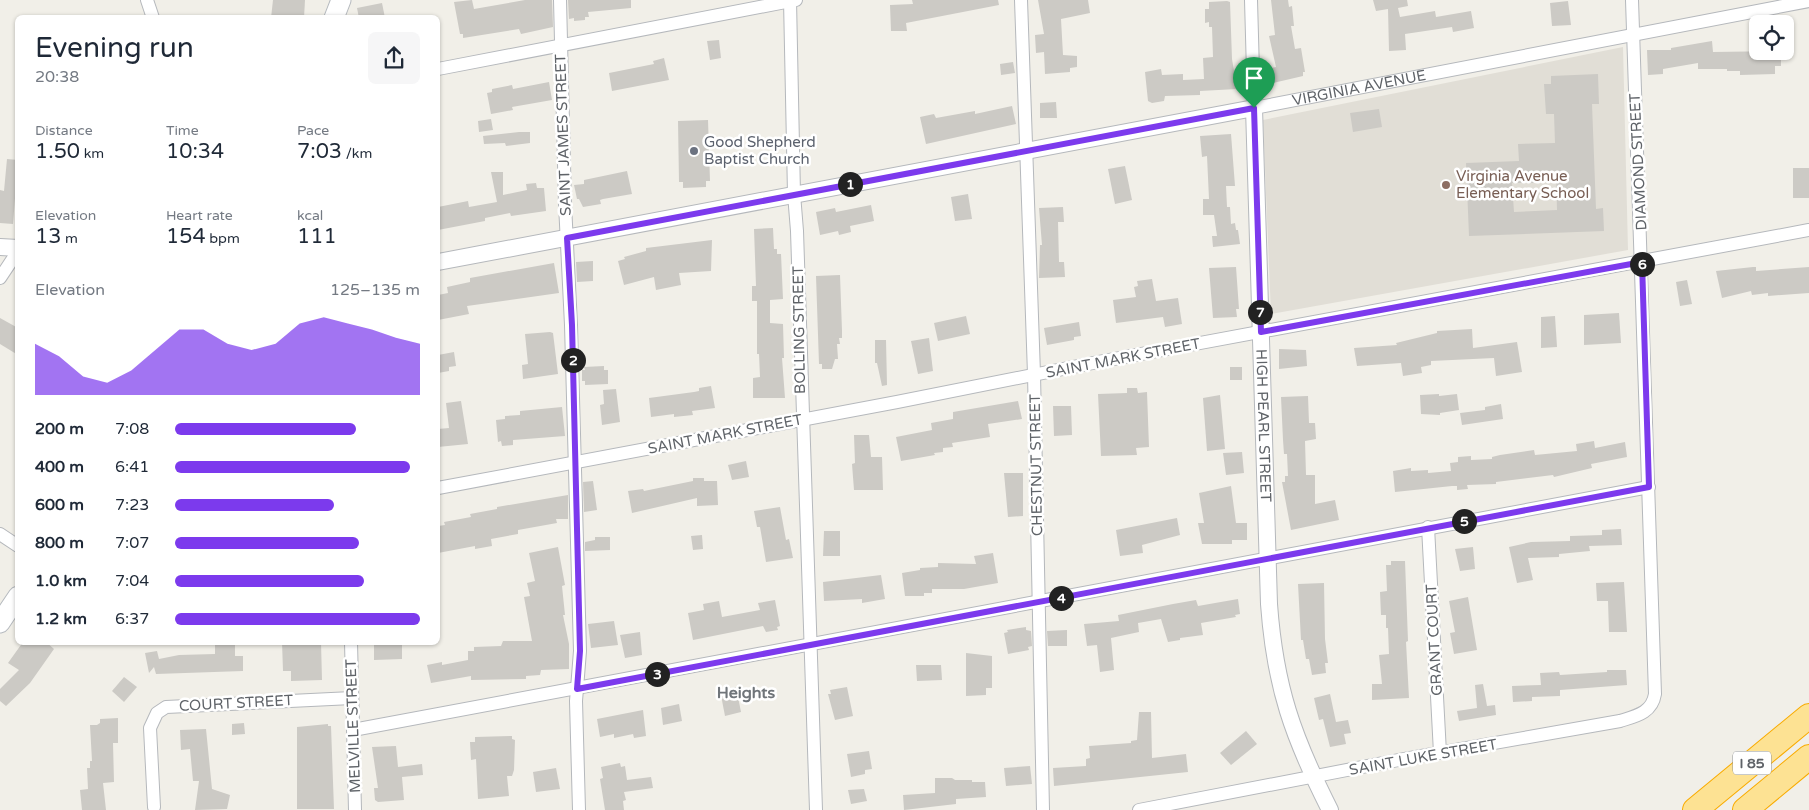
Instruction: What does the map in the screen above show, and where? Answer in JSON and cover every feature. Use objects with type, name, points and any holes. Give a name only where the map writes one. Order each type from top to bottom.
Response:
[{"type":"highway","name":"I 85","points":[[1695,810],[1809,716]]},
{"type":"highway","name":"I 85","points":[[1745,810],[1809,757]]},
{"type":"main road","points":[[335,15],[341,0]]},
{"type":"main road","points":[[0,623],[15,600]]},
{"type":"street","points":[[148,0],[152,15]]},
{"type":"street","name":"SAINT JAMES STREET","points":[[560,0],[567,238],[572,325],[580,651],[577,689],[578,810]]},
{"type":"street","points":[[440,69],[792,0]]},
{"type":"street","name":"BOLLING STREET","points":[[792,0],[794,194],[797,231],[809,646],[816,810]]},
{"type":"street","name":"CHESTNUT STREET","points":[[1021,0],[1034,374],[1043,810]]},
{"type":"street","name":"HIGH PEARL STREET","points":[[1251,0],[1272,642],[1278,680],[1288,717],[1330,810]]},
{"type":"street","name":"DIAMOND STREET","points":[[1632,0],[1654,654]]},
{"type":"street","name":"VIRGINIA AVENUE","points":[[440,262],[1809,1]]},
{"type":"street","name":"SAINT MARK STREET","points":[[440,488],[802,420],[1034,374],[1809,230]]},
{"type":"street","points":[[0,247],[15,250]]},
{"type":"street","points":[[0,278],[15,255]]},
{"type":"street","points":[[353,730],[1649,487]]},
{"type":"street","name":"GRANT COURT","points":[[1428,527],[1440,753]]},
{"type":"street","points":[[0,534],[15,544]]},
{"type":"street","name":"MELVILLE STREET","points":[[351,645],[355,810]]},
{"type":"street","name":"SAINT LUKE STREET","points":[[1139,810],[1620,721],[1646,712],[1650,707],[1655,694],[1654,654]]},
{"type":"street","name":"COURT STREET","points":[[154,807],[150,728],[157,713],[166,707],[352,698]]},
{"type":"shaded area","name":"Virginia Avenue Elementary School","points":[[1623,47],[1628,250],[1271,314],[1263,120]]},
{"type":"building","points":[[273,0],[305,0],[304,15],[271,15]]},
{"type":"building","points":[[472,0],[474,9],[525,0],[552,0],[553,27],[521,34],[519,29],[463,38],[463,34],[460,34],[454,2]]},
{"type":"building","points":[[568,0],[631,0],[631,8],[588,12],[589,17],[585,17],[585,20],[574,21],[574,18],[569,19]]},
{"type":"building","points":[[912,0],[998,0],[999,5],[906,23],[907,31],[891,31],[890,5],[913,4]]},
{"type":"building","points":[[1038,0],[1088,0],[1090,13],[1061,19],[1063,55],[1077,56],[1077,67],[1070,68],[1070,72],[1045,74],[1044,52],[1036,53],[1035,35],[1044,34]]},
{"type":"building","points":[[1271,0],[1288,0],[1289,7],[1292,6],[1294,26],[1291,26],[1295,49],[1301,48],[1305,72],[1303,72],[1303,76],[1273,83],[1271,68],[1276,67],[1269,36],[1275,35]]},
{"type":"building","points":[[1373,0],[1407,0],[1408,6],[1398,8],[1400,17],[1435,11],[1436,17],[1471,11],[1474,28],[1453,32],[1452,27],[1405,34],[1406,50],[1389,51],[1388,9],[1376,11]]},
{"type":"building","points":[[1568,1],[1571,25],[1552,26],[1550,3]]},
{"type":"building","points":[[1209,2],[1230,2],[1232,59],[1237,89],[1200,91],[1200,95],[1165,96],[1164,101],[1152,103],[1148,101],[1145,72],[1161,69],[1162,75],[1183,74],[1183,80],[1204,79],[1203,58],[1213,57],[1212,27],[1209,27],[1209,22],[1205,23],[1205,9],[1209,9]]},
{"type":"building","points":[[382,3],[384,15],[358,15],[357,8]]},
{"type":"building","points":[[719,40],[721,58],[710,60],[707,41]]},
{"type":"building","points":[[1712,41],[1713,52],[1749,51],[1749,60],[1781,60],[1781,66],[1775,66],[1775,74],[1740,75],[1740,71],[1727,71],[1727,69],[1698,69],[1698,63],[1663,69],[1663,74],[1648,75],[1647,50],[1671,50],[1671,48]]},
{"type":"building","points":[[664,58],[669,80],[612,91],[609,73],[654,64],[653,61]]},
{"type":"building","points":[[1013,62],[1015,73],[1001,75],[1000,64]]},
{"type":"building","points":[[1598,74],[1599,104],[1592,104],[1596,209],[1603,208],[1604,231],[1469,236],[1466,163],[1519,161],[1518,144],[1555,143],[1554,114],[1546,114],[1544,84],[1551,84],[1551,76]],"holes":[[[1556,171],[1557,210],[1514,212],[1512,183],[1535,183],[1534,172]]]},
{"type":"building","points":[[549,82],[552,100],[512,107],[513,110],[491,114],[487,93],[492,92],[492,89],[512,85],[513,89]]},
{"type":"building","points":[[1056,102],[1057,118],[1040,118],[1040,103]]},
{"type":"building","points":[[1012,106],[1016,124],[926,144],[920,117],[934,114],[936,118],[975,111],[975,114]]},
{"type":"building","points":[[1379,109],[1382,127],[1353,132],[1350,113]]},
{"type":"building","points":[[491,119],[493,130],[479,132],[478,121]]},
{"type":"building","name":"Good Shepherd Baptist Church","points":[[708,120],[710,181],[706,181],[706,187],[683,188],[683,182],[679,182],[678,121]]},
{"type":"building","points":[[530,132],[530,143],[506,146],[505,143],[484,144],[483,136]]},
{"type":"building","points":[[1231,134],[1235,186],[1226,186],[1227,207],[1230,207],[1231,224],[1235,223],[1240,244],[1213,247],[1212,236],[1217,236],[1214,215],[1203,215],[1203,199],[1209,199],[1207,156],[1202,157],[1200,136]]},
{"type":"building","points":[[7,159],[15,160],[13,224],[0,223],[0,190],[4,191]]},
{"type":"building","points":[[1125,166],[1132,200],[1115,204],[1108,169]]},
{"type":"building","points":[[1793,168],[1809,168],[1809,198],[1793,198]]},
{"type":"building","points":[[627,171],[632,194],[603,199],[600,200],[601,204],[583,207],[579,199],[577,199],[574,185],[584,184],[584,180]]},
{"type":"building","points":[[491,172],[503,172],[503,195],[527,190],[526,184],[536,183],[537,188],[544,188],[546,211],[511,216],[510,213],[485,218],[485,221],[440,230],[440,207],[468,201],[469,207],[497,202]]},
{"type":"building","points":[[968,194],[972,219],[955,221],[951,197]]},
{"type":"building","points":[[871,205],[874,221],[850,226],[851,232],[839,235],[838,231],[820,235],[816,212],[835,208],[836,212]]},
{"type":"building","points":[[1063,207],[1064,222],[1058,222],[1059,262],[1064,262],[1065,277],[1039,278],[1040,245],[1042,245],[1039,208]]},
{"type":"building","points":[[773,228],[774,249],[777,249],[777,254],[781,254],[783,299],[770,300],[770,323],[783,324],[784,358],[782,358],[785,398],[753,398],[753,378],[760,377],[759,354],[757,354],[757,301],[752,301],[752,286],[756,286],[754,229]]},
{"type":"building","points":[[712,240],[711,271],[679,273],[681,285],[656,290],[654,277],[624,285],[618,261],[625,259],[624,257],[646,251],[646,248]]},
{"type":"building","points":[[593,261],[593,281],[577,282],[576,262]]},
{"type":"building","points":[[554,263],[559,293],[467,306],[469,314],[440,320],[440,295],[448,293],[447,287],[470,282],[470,278]]},
{"type":"building","points":[[1236,267],[1239,309],[1236,309],[1237,317],[1213,318],[1209,268]]},
{"type":"building","points":[[1756,267],[1756,271],[1809,267],[1809,293],[1768,296],[1768,293],[1752,295],[1751,291],[1722,298],[1716,271]]},
{"type":"building","points":[[840,275],[842,338],[839,338],[840,344],[837,344],[838,359],[835,359],[832,369],[822,369],[822,364],[819,364],[816,276]]},
{"type":"building","points":[[1152,279],[1156,301],[1178,298],[1182,324],[1165,327],[1163,317],[1116,323],[1113,300],[1136,297],[1134,287],[1138,286],[1137,281]]},
{"type":"building","points":[[1687,280],[1692,304],[1680,306],[1676,282]]},
{"type":"building","points":[[1619,313],[1621,343],[1584,345],[1584,315]]},
{"type":"building","points":[[966,316],[970,334],[938,341],[934,323]]},
{"type":"building","points":[[1555,316],[1557,347],[1541,348],[1541,317]]},
{"type":"building","points":[[0,318],[15,326],[15,353],[0,344]]},
{"type":"building","points":[[1079,322],[1081,336],[1074,337],[1074,340],[1047,345],[1044,328]]},
{"type":"building","points":[[1472,329],[1473,348],[1517,342],[1522,372],[1496,376],[1494,358],[1431,361],[1431,365],[1421,367],[1422,373],[1403,376],[1401,363],[1357,366],[1354,348],[1397,345],[1396,343],[1437,333],[1437,331]]},
{"type":"building","points":[[553,333],[558,374],[523,379],[522,365],[528,364],[525,334]]},
{"type":"building","points":[[929,338],[933,371],[918,374],[911,341]]},
{"type":"building","points":[[875,340],[886,340],[887,385],[882,386],[877,363],[875,363]]},
{"type":"building","points":[[1279,349],[1306,350],[1307,366],[1279,369]]},
{"type":"building","points":[[454,352],[456,366],[449,367],[449,371],[440,373],[440,355]]},
{"type":"building","points":[[604,366],[604,370],[608,370],[608,384],[585,385],[585,381],[582,381],[582,370],[585,370],[584,367]]},
{"type":"building","points":[[1230,367],[1242,367],[1242,380],[1230,380]]},
{"type":"building","points":[[711,386],[715,408],[692,411],[693,415],[674,417],[674,414],[651,417],[649,398],[694,392],[699,391],[699,388]]},
{"type":"building","points":[[1127,388],[1137,388],[1138,393],[1147,392],[1149,447],[1136,448],[1137,455],[1101,456],[1098,394],[1127,393]]},
{"type":"building","points":[[616,389],[620,422],[602,425],[600,405],[604,404],[603,390]]},
{"type":"building","points":[[1439,394],[1439,396],[1457,394],[1459,410],[1440,413],[1440,415],[1421,414],[1420,395]]},
{"type":"building","points":[[1220,395],[1225,449],[1207,451],[1203,398]]},
{"type":"building","points":[[1308,396],[1309,423],[1315,423],[1316,439],[1305,441],[1306,475],[1315,475],[1315,504],[1335,500],[1339,520],[1291,530],[1282,482],[1285,482],[1285,476],[1288,476],[1287,454],[1284,454],[1281,397]]},
{"type":"building","points":[[461,401],[468,444],[440,447],[440,429],[449,428],[446,403]]},
{"type":"building","points":[[1018,401],[1022,419],[988,424],[990,437],[952,443],[953,447],[943,448],[943,452],[934,453],[935,455],[901,461],[896,437],[932,430],[931,423],[953,419],[953,412]]},
{"type":"building","points":[[1501,404],[1503,419],[1462,425],[1460,413],[1485,410],[1485,407]]},
{"type":"building","points":[[1053,406],[1071,406],[1072,435],[1054,436]]},
{"type":"building","points":[[562,407],[565,436],[513,440],[513,445],[502,446],[501,441],[498,442],[496,420],[505,419],[505,416],[520,415],[520,411]]},
{"type":"building","points":[[854,435],[869,435],[871,457],[882,457],[883,490],[854,490],[852,464],[855,463]]},
{"type":"building","points":[[1594,441],[1595,448],[1625,442],[1627,457],[1591,464],[1592,468],[1554,477],[1553,475],[1496,482],[1496,484],[1467,485],[1468,489],[1457,490],[1457,486],[1452,486],[1395,492],[1393,471],[1411,468],[1411,471],[1428,470],[1428,473],[1451,471],[1450,463],[1458,462],[1458,457],[1471,456],[1471,460],[1492,459],[1492,457],[1500,455],[1534,450],[1535,455],[1577,451],[1576,444]]},
{"type":"building","points":[[1242,452],[1244,473],[1226,475],[1223,453]]},
{"type":"building","points":[[746,461],[749,477],[732,480],[728,465]]},
{"type":"building","points":[[1004,473],[1023,473],[1023,516],[1008,517]]},
{"type":"building","points":[[693,478],[704,478],[704,481],[717,481],[718,505],[697,506],[697,498],[632,513],[628,491],[643,489],[644,491],[693,481]]},
{"type":"building","points":[[593,481],[597,510],[584,512],[583,482]]},
{"type":"building","points":[[1231,486],[1236,523],[1247,523],[1247,540],[1232,540],[1232,544],[1202,544],[1198,523],[1204,523],[1199,493]]},
{"type":"building","points":[[568,495],[568,519],[556,519],[557,523],[518,530],[518,534],[491,539],[492,546],[475,549],[475,546],[440,553],[440,526],[445,525],[444,522],[471,517],[470,514],[497,509],[497,507]]},
{"type":"building","points":[[780,507],[786,540],[789,539],[793,558],[766,562],[760,527],[757,527],[754,511]]},
{"type":"building","points":[[1177,518],[1180,535],[1142,545],[1143,553],[1120,556],[1116,530]]},
{"type":"building","points":[[1621,529],[1622,545],[1589,546],[1590,551],[1559,554],[1559,557],[1528,558],[1533,580],[1517,583],[1509,547],[1531,542],[1570,541],[1570,536],[1602,535],[1602,530]]},
{"type":"building","points":[[824,531],[840,531],[840,556],[823,556]]},
{"type":"building","points":[[702,535],[703,549],[693,550],[691,536]]},
{"type":"building","points":[[595,537],[610,537],[610,550],[585,551],[585,542],[595,540]]},
{"type":"building","points":[[558,547],[565,585],[562,586],[565,615],[563,615],[569,644],[569,669],[541,670],[540,675],[526,676],[526,679],[471,680],[471,676],[431,683],[427,665],[442,662],[442,665],[468,660],[468,651],[474,651],[474,647],[501,646],[503,641],[532,641],[524,597],[530,596],[527,583],[535,581],[529,553]]},
{"type":"building","points":[[1473,547],[1475,569],[1460,571],[1455,549]]},
{"type":"building","points":[[993,553],[998,583],[964,589],[932,589],[932,593],[924,593],[924,596],[905,596],[902,573],[920,570],[920,568],[938,567],[938,563],[976,564],[974,556]]},
{"type":"building","points":[[1391,561],[1405,561],[1409,698],[1372,700],[1372,684],[1382,684],[1379,655],[1389,654],[1388,628],[1386,628],[1386,615],[1381,615],[1380,592],[1387,591],[1386,565],[1391,565]]},
{"type":"building","points":[[881,575],[885,599],[862,603],[862,599],[824,601],[823,582]]},
{"type":"building","points":[[1624,582],[1627,632],[1609,632],[1608,601],[1597,601],[1596,583]]},
{"type":"building","points":[[1324,583],[1325,639],[1328,663],[1325,663],[1326,673],[1312,675],[1309,659],[1306,659],[1303,640],[1301,640],[1298,584]]},
{"type":"building","points":[[1468,597],[1477,650],[1454,654],[1450,633],[1455,632],[1449,601]]},
{"type":"building","points":[[1238,599],[1240,614],[1235,615],[1236,617],[1201,623],[1203,635],[1180,638],[1180,640],[1168,642],[1161,619],[1138,623],[1139,632],[1111,638],[1114,670],[1100,672],[1097,645],[1087,646],[1084,624],[1119,621],[1118,615],[1196,600],[1198,606]]},
{"type":"building","points":[[775,600],[780,626],[777,627],[778,630],[766,632],[763,626],[693,640],[688,613],[704,610],[703,604],[719,601],[722,617],[760,610],[758,603]]},
{"type":"building","points":[[614,621],[618,645],[591,648],[588,624]]},
{"type":"building","points":[[1026,627],[1026,630],[1031,631],[1032,646],[1028,647],[1029,650],[1008,654],[1004,633],[1008,632],[1007,630]]},
{"type":"building","points":[[1067,630],[1067,646],[1048,646],[1047,631]]},
{"type":"building","points":[[640,632],[642,655],[625,658],[620,635]]},
{"type":"building","points":[[21,645],[49,645],[54,649],[30,683],[6,706],[0,701],[0,689],[19,670],[8,663]]},
{"type":"building","points":[[215,645],[235,645],[235,656],[243,656],[243,671],[156,674],[154,667],[149,673],[145,653],[157,651],[159,659],[179,655],[215,654]]},
{"type":"building","points":[[282,645],[321,645],[322,680],[291,681],[291,671],[283,671]]},
{"type":"building","points":[[374,645],[402,645],[402,659],[374,660]]},
{"type":"building","points":[[966,653],[992,656],[992,688],[986,688],[986,695],[966,696]]},
{"type":"building","points":[[916,665],[941,665],[942,680],[917,681]]},
{"type":"building","points":[[1607,670],[1626,670],[1627,685],[1560,690],[1560,696],[1532,697],[1532,701],[1513,702],[1512,686],[1541,685],[1540,673],[1559,672],[1560,675],[1607,672]]},
{"type":"building","points":[[124,677],[137,687],[124,702],[112,691]]},
{"type":"building","points":[[1483,684],[1487,706],[1495,705],[1496,715],[1459,721],[1457,711],[1477,708],[1475,685]]},
{"type":"building","points":[[736,687],[741,712],[725,716],[720,690]]},
{"type":"building","points":[[847,687],[853,716],[835,720],[828,694],[831,694],[830,690]]},
{"type":"building","points":[[1330,694],[1336,722],[1348,720],[1351,733],[1344,734],[1346,744],[1330,747],[1323,719],[1319,720],[1314,698]]},
{"type":"building","points":[[679,704],[682,721],[663,725],[661,708]]},
{"type":"building","points":[[643,710],[646,736],[634,738],[633,734],[614,738],[614,734],[600,737],[597,719]]},
{"type":"building","points":[[1139,712],[1151,712],[1152,758],[1186,754],[1188,772],[1054,786],[1053,768],[1086,766],[1086,759],[1090,758],[1089,746],[1131,743],[1131,741],[1137,740]]},
{"type":"building","points":[[118,718],[118,743],[113,743],[114,782],[103,783],[106,810],[82,810],[80,790],[88,789],[87,768],[90,768],[90,761],[92,761],[90,725],[97,725],[100,723],[100,719]]},
{"type":"building","points":[[244,723],[245,734],[232,735],[232,724]]},
{"type":"building","points":[[328,724],[328,726],[331,726],[334,809],[297,809],[297,727]]},
{"type":"building","points":[[206,729],[212,789],[230,795],[227,809],[195,810],[199,781],[193,781],[190,749],[181,750],[180,730]]},
{"type":"building","points":[[1246,731],[1257,744],[1231,765],[1220,753]]},
{"type":"building","points":[[512,736],[512,739],[515,740],[514,770],[512,776],[507,776],[509,796],[478,799],[476,759],[471,760],[470,742],[475,742],[475,737]]},
{"type":"building","points":[[396,746],[398,767],[422,764],[423,775],[402,777],[404,800],[378,802],[375,800],[374,788],[378,788],[372,747]]},
{"type":"building","points":[[869,751],[872,769],[865,770],[865,774],[851,777],[847,754]]},
{"type":"building","points":[[620,763],[621,767],[625,766],[627,780],[651,777],[653,788],[624,792],[626,800],[623,801],[624,810],[605,810],[600,779],[603,778],[601,767]]},
{"type":"building","points":[[1030,766],[1032,784],[1006,786],[1004,768]]},
{"type":"building","points":[[556,768],[560,789],[536,792],[533,772]]},
{"type":"building","points":[[935,778],[985,782],[986,797],[956,799],[956,804],[904,810],[903,795],[935,793]]},
{"type":"building","points":[[864,789],[867,801],[851,804],[848,790]]},
{"type":"place","name":"Good Shepherd Baptist Church","points":[[694,151]]},
{"type":"place","name":"Virginia Avenue Elementary School","points":[[1446,185]]},
{"type":"district","name":"Heights","points":[[746,693]]},
{"type":"route","points":[[1254,108],[1261,332],[1642,262],[1649,487],[1387,534],[1160,580],[577,689],[580,651],[572,325],[567,238],[1254,108]]}]
